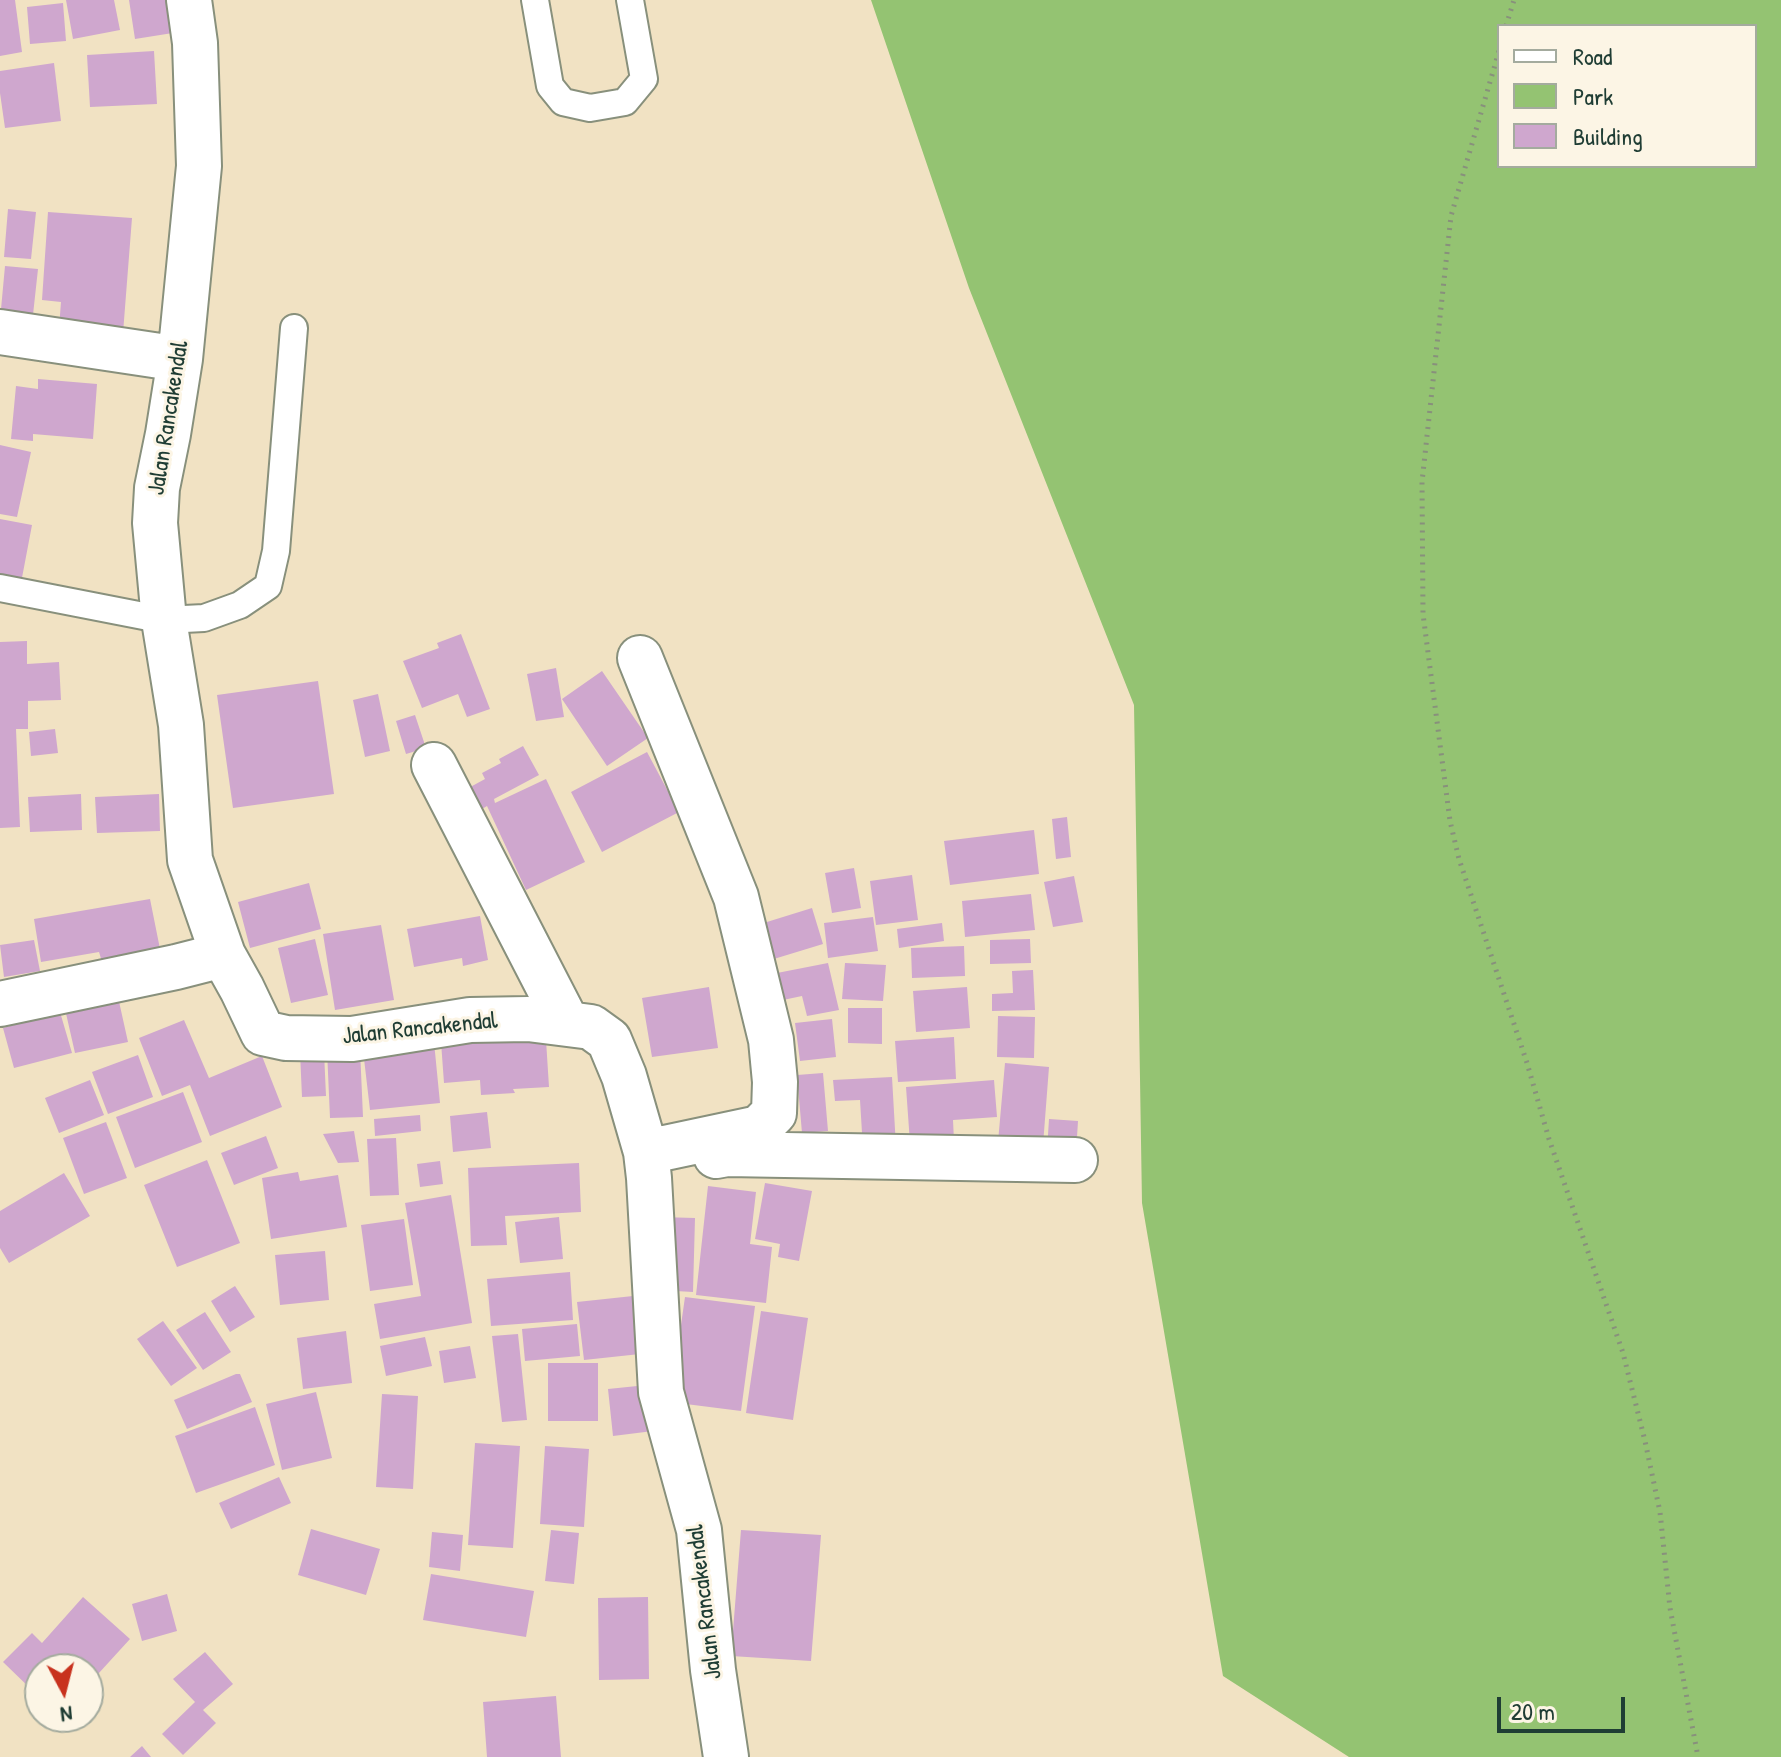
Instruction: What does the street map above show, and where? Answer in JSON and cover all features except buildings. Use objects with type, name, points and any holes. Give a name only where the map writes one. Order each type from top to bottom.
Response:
[{"type":"street","name":"Jalan Rancakendal","points":[[189,0],[197,83],[199,166],[180,359],[157,488],[155,523],[164,620],[181,725],[190,860],[223,955],[263,1033],[286,1038],[352,1039],[470,1020],[528,1019],[591,1027],[609,1040],[624,1076],[648,1165],[661,1392],[699,1530],[713,1670],[726,1757]]},
{"type":"street","points":[[0,332],[180,359]]},
{"type":"street","points":[[640,658],[736,897],[771,1040],[775,1082],[774,1113],[759,1128],[648,1165]]},
{"type":"street","points":[[434,765],[567,1023]]},
{"type":"street","points":[[0,1004],[223,955]]},
{"type":"street","points":[[648,1165],[727,1154],[1075,1160]]},
{"type":"lane","points":[[535,0],[550,86],[563,102],[590,108],[625,102],[644,79],[630,0]]},
{"type":"lane","points":[[0,588],[164,620],[204,618],[240,605],[268,586],[276,551],[294,328]]},
{"type":"path","points":[[1507,24],[1514,0]]},
{"type":"path","points":[[1497,58],[1451,216],[1422,482],[1423,614],[1450,821],[1459,859],[1549,1139],[1623,1353],[1645,1441],[1660,1512],[1670,1608],[1698,1757]]},
{"type":"green space","points":[[871,0],[1781,0],[1781,1757],[1349,1757],[1223,1676],[1142,1203],[1134,705],[969,288]]}]
